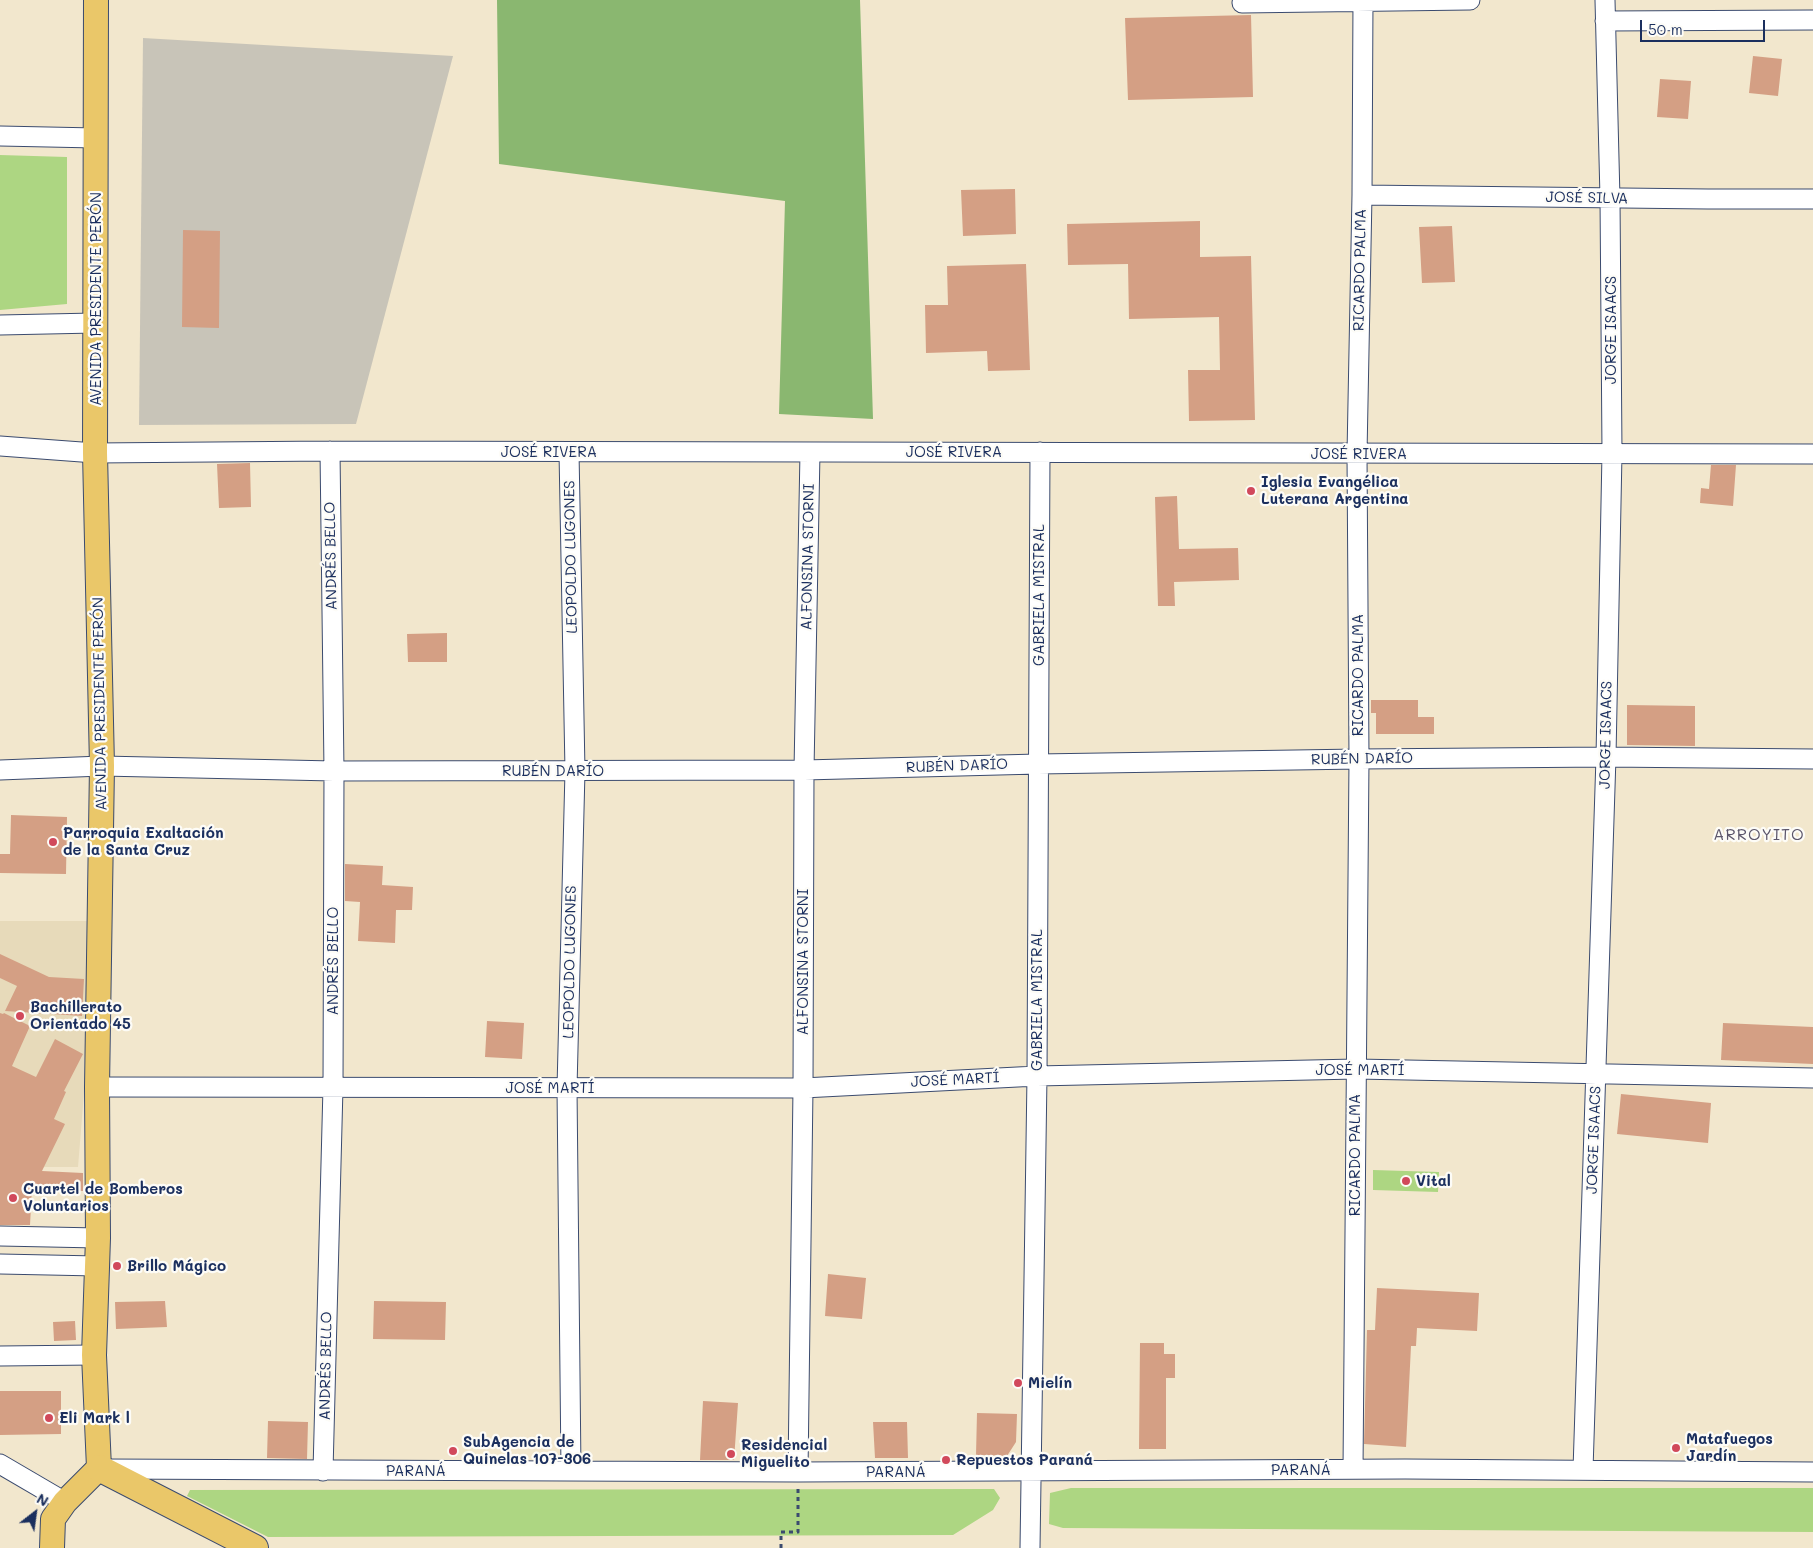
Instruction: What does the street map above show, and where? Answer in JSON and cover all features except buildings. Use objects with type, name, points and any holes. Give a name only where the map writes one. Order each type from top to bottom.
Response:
[{"type":"highway","points":[[99,1468],[255,1548]]},
{"type":"main road","name":"AVENIDA PRESIDENTE PERÓN","points":[[96,0],[96,453],[102,766],[97,1087],[98,1238],[94,1354],[99,1468]]},
{"type":"main road","points":[[52,1548],[53,1519],[66,1502],[99,1468]]},
{"type":"street","points":[[1242,3],[1470,0]]},
{"type":"street","name":"JORGE ISAACS","points":[[1583,1470],[1606,758],[1612,453],[1610,198],[1605,0]]},
{"type":"street","name":"RICARDO PALMA","points":[[1353,1469],[1359,759],[1357,454],[1362,195],[1363,1]]},
{"type":"street","points":[[1605,21],[1813,20]]},
{"type":"street","points":[[0,136],[96,138]]},
{"type":"street","name":"JOSÉ SILVA","points":[[1362,195],[1813,199]]},
{"type":"street","points":[[0,326],[95,323]]},
{"type":"street","name":"JOSÉ RIVERA","points":[[0,446],[96,453],[330,451],[1813,454]]},
{"type":"street","name":"ANDRÉS BELLO","points":[[323,1471],[333,1088],[334,771],[330,451]]},
{"type":"street","name":"LEOPOLDO LUGONES","points":[[569,452],[575,771],[568,1088],[571,1471]]},
{"type":"street","name":"ALFONSINA STORNI","points":[[798,1472],[803,1088],[804,770],[810,452]]},
{"type":"street","name":"GABRIELA MISTRAL","points":[[1030,1548],[1037,1076],[1040,452]]},
{"type":"street","name":"RUBÉN DARÍO","points":[[0,770],[102,766],[334,771],[804,770],[1359,759],[1813,759]]},
{"type":"street","name":"JOSÉ MARTÍ","points":[[97,1087],[803,1088],[1037,1076],[1356,1069],[1813,1078]]},
{"type":"street","points":[[0,1236],[98,1238]]},
{"type":"street","points":[[0,1264],[97,1266]]},
{"type":"street","points":[[0,1356],[94,1354]]},
{"type":"street","points":[[0,1464],[66,1502]]},
{"type":"street","name":"PARANÁ","points":[[99,1468],[323,1471],[798,1472],[1353,1469],[1813,1472]]},
{"type":"path","points":[[781,1548],[781,1532],[798,1532],[798,1472]]},
{"type":"shaded area","points":[[143,38],[453,56],[356,424],[139,425]]},
{"type":"shaded area","points":[[0,921],[87,921],[90,1019],[78,1167],[0,1167]]},
{"type":"green space","points":[[497,0],[860,0],[873,419],[779,414],[785,201],[499,164]]},
{"type":"green space","points":[[0,155],[67,157],[67,304],[0,310]]},
{"type":"green space","name":"Vital","points":[[1373,1170],[1439,1172],[1438,1192],[1373,1190]]},
{"type":"green space","points":[[1071,1488],[1813,1488],[1813,1532],[1063,1528],[1049,1524],[1050,1493]]},
{"type":"green space","points":[[994,1489],[1000,1498],[993,1510],[953,1535],[268,1537],[187,1496],[190,1490]]},
{"type":"place","name":"Iglesia Evangélica Luterana Argentina","points":[[1251,491]]},
{"type":"place","name":"Parroquia Exaltación de la Santa Cruz","points":[[53,842]]},
{"type":"place","name":"Bachillerato Orientado 45","points":[[20,1016]]},
{"type":"place","name":"Vital","points":[[1406,1181]]},
{"type":"place","name":"Cuartel de Bomberos Voluntarios","points":[[13,1198]]},
{"type":"place","name":"Brillo Mágico","points":[[117,1266]]},
{"type":"place","name":"Mielín","points":[[1018,1383]]},
{"type":"place","name":"Eli Mark l","points":[[49,1418]]},
{"type":"place","name":"Matafuegos Jardín","points":[[1676,1448]]},
{"type":"place","name":"SubAgencia de Quinelas 107-306","points":[[453,1451]]},
{"type":"place","name":"Residencial Miguelito","points":[[731,1454]]},
{"type":"place","name":"Repuestos Paraná","points":[[946,1460]]},
{"type":"district","name":"ARROYITO","points":[[1759,835]]}]
